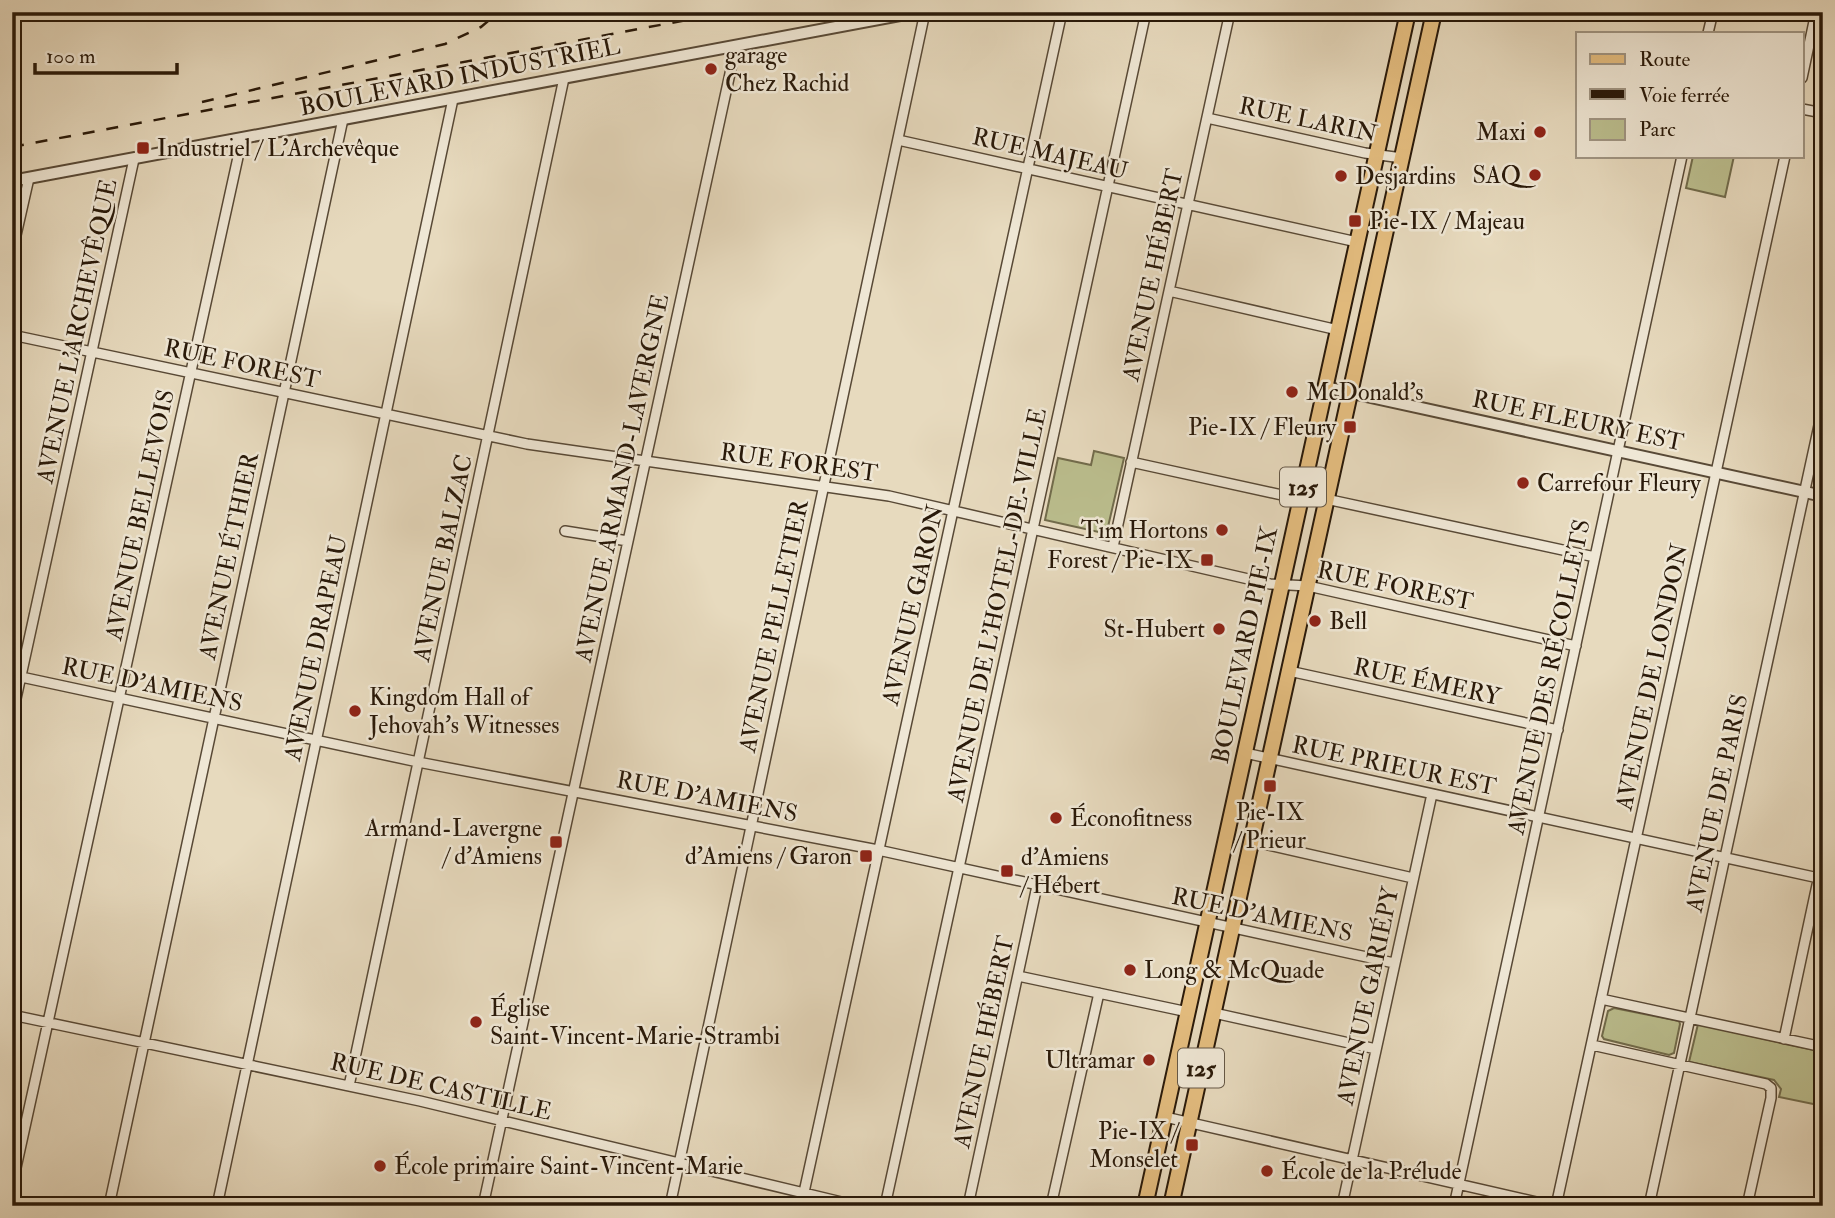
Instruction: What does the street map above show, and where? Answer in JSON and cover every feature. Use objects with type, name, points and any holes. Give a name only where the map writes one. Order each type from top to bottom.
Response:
[{"type":"main road","name":"BOULEVARD PIE-IX","points":[[1145,1206],[1408,12]]},
{"type":"main road","name":"BOULEVARD PIE-IX","points":[[1171,1206],[1434,12]]},
{"type":"street","name":"BOULEVARD INDUSTRIEL","points":[[12,181],[916,12]]},
{"type":"street","name":"AVENUE PELLETIER","points":[[670,1206],[925,12]]},
{"type":"street","name":"AVENUE GARON","points":[[801,1206],[1062,12]]},
{"type":"street","name":"AVENUE DE L'HOTEL-DE-VILLE","points":[[885,1206],[1146,12]]},
{"type":"street","name":"AVENUE HÉBERT","points":[[1113,547],[1230,12]]},
{"type":"street","points":[[1709,32],[1713,12]]},
{"type":"street","points":[[1804,69],[1816,12]]},
{"type":"street","name":"AVENUE ARMAND-LAVERGNE","points":[[482,1206],[736,46]]},
{"type":"street","name":"AVENUE BALZAC","points":[[349,1086],[564,78]]},
{"type":"street","name":"AVENUE DRAPEAU","points":[[217,1206],[453,99]]},
{"type":"street","points":[[1804,109],[1823,113]]},
{"type":"street","name":"RUE LARIN","points":[[1207,118],[1376,155],[1402,158]]},
{"type":"street","name":"AVENUE ÉTHIER","points":[[109,1206],[343,119]]},
{"type":"street","name":"AVENUE BELLEVOIS","points":[[12,1186],[242,139]]},
{"type":"street","name":"RUE MAJEAU","points":[[898,140],[1357,242]]},
{"type":"street","name":"AVENUE DES RÉCOLLETS","points":[[1454,1206],[1682,158]]},
{"type":"street","name":"AVENUE DE LONDON","points":[[1555,1206],[1785,158]]},
{"type":"street","name":"AVENUE L'ARCHEVÊQUE","points":[[12,717],[17,676],[134,159]]},
{"type":"street","points":[[12,253],[29,178]]},
{"type":"street","points":[[1169,291],[1338,330]]},
{"type":"street","name":"RUE FOREST","points":[[12,335],[547,447],[881,494],[1282,586],[1308,586],[1576,646]]},
{"type":"street","name":"RUE FLEURY EST","points":[[1325,387],[1823,496]]},
{"type":"street","name":"AVENUE DE PARIS","points":[[1648,1206],[1823,407]]},
{"type":"street","points":[[1131,462],[1300,499]]},
{"type":"street","points":[[1326,499],[1595,557]]},
{"type":"street","points":[[565,531],[628,541]]},
{"type":"street","name":"RUE ÉMERY","points":[[1289,671],[1558,730]]},
{"type":"street","name":"RUE D'AMIENS","points":[[17,676],[418,762],[878,850],[1394,963]]},
{"type":"street","name":"RUE PRIEUR EST","points":[[1245,753],[1820,879]]},
{"type":"street","name":"AVENUE GARIÉPY","points":[[1342,1206],[1432,794]]},
{"type":"street","points":[[1251,841],[1413,877]]},
{"type":"street","points":[[1783,1039],[1823,857]]},
{"type":"street","name":"AVENUE HÉBERT","points":[[968,1206],[1037,886]]},
{"type":"street","points":[[1018,976],[1188,1013]]},
{"type":"street","points":[[1051,1206],[1099,993]]},
{"type":"street","points":[[1601,999],[1823,1047]]},
{"type":"street","points":[[1213,1013],[1376,1049]]},
{"type":"street","name":"RUE DE CASTILLE","points":[[12,1015],[501,1120],[859,1206]]},
{"type":"street","points":[[1592,1045],[1766,1084],[1770,1088],[1771,1098],[1747,1206]]},
{"type":"street","points":[[1165,1117],[1555,1206]]},
{"type":"green space","points":[[1693,158],[1734,158],[1725,197],[1686,188]]},
{"type":"green space","points":[[1094,451],[1124,458],[1107,531],[1103,533],[1045,520],[1058,458],[1091,465]]},
{"type":"green space","points":[[1614,1008],[1679,1021],[1674,1053],[1669,1055],[1604,1039],[1602,1036],[1608,1011]]},
{"type":"green space","points":[[1698,1024],[1823,1052],[1823,1106],[1779,1097],[1781,1089],[1774,1080],[1689,1062]]},
{"type":"railway","points":[[202,102],[445,44],[481,27],[499,12]]},
{"type":"railway","points":[[12,147],[729,12]]},
{"type":"place","name":"garage Chez Rachid","points":[[711,69]]},
{"type":"place","name":"Maxi","points":[[1540,132]]},
{"type":"place","name":"Industriel / L'Archevêque","points":[[143,148]]},
{"type":"place","name":"SAQ","points":[[1535,175]]},
{"type":"place","name":"Desjardins","points":[[1341,176]]},
{"type":"place","name":"Pie-IX / Majeau","points":[[1355,221]]},
{"type":"place","name":"McDonald's","points":[[1292,392]]},
{"type":"place","name":"Pie-IX / Fleury","points":[[1350,427]]},
{"type":"place","name":"Carrefour Fleury","points":[[1523,483]]},
{"type":"place","name":"Tim Hortons","points":[[1222,530]]},
{"type":"place","name":"Forest / Pie-IX","points":[[1207,560]]},
{"type":"place","name":"Bell","points":[[1315,621]]},
{"type":"place","name":"St-Hubert","points":[[1219,629]]},
{"type":"place","name":"Kingdom Hall of Jehovah's Witnesses","points":[[355,711]]},
{"type":"place","name":"Pie-IX / Prieur","points":[[1270,786]]},
{"type":"place","name":"Éconofitness","points":[[1056,818]]},
{"type":"place","name":"Armand-Lavergne / d'Amiens","points":[[556,842]]},
{"type":"place","name":"d'Amiens / Garon","points":[[866,856]]},
{"type":"place","name":"d'Amiens / Hébert","points":[[1007,871]]},
{"type":"place","name":"Long & McQuade","points":[[1130,970]]},
{"type":"place","name":"Église Saint-Vincent-Marie-Strambi","points":[[476,1022]]},
{"type":"place","name":"Ultramar","points":[[1149,1060]]},
{"type":"place","name":"Pie-IX / Monselet","points":[[1192,1145]]},
{"type":"place","name":"École primaire Saint-Vincent-Marie","points":[[380,1166]]},
{"type":"place","name":"École de la Prélude","points":[[1267,1171]]}]
